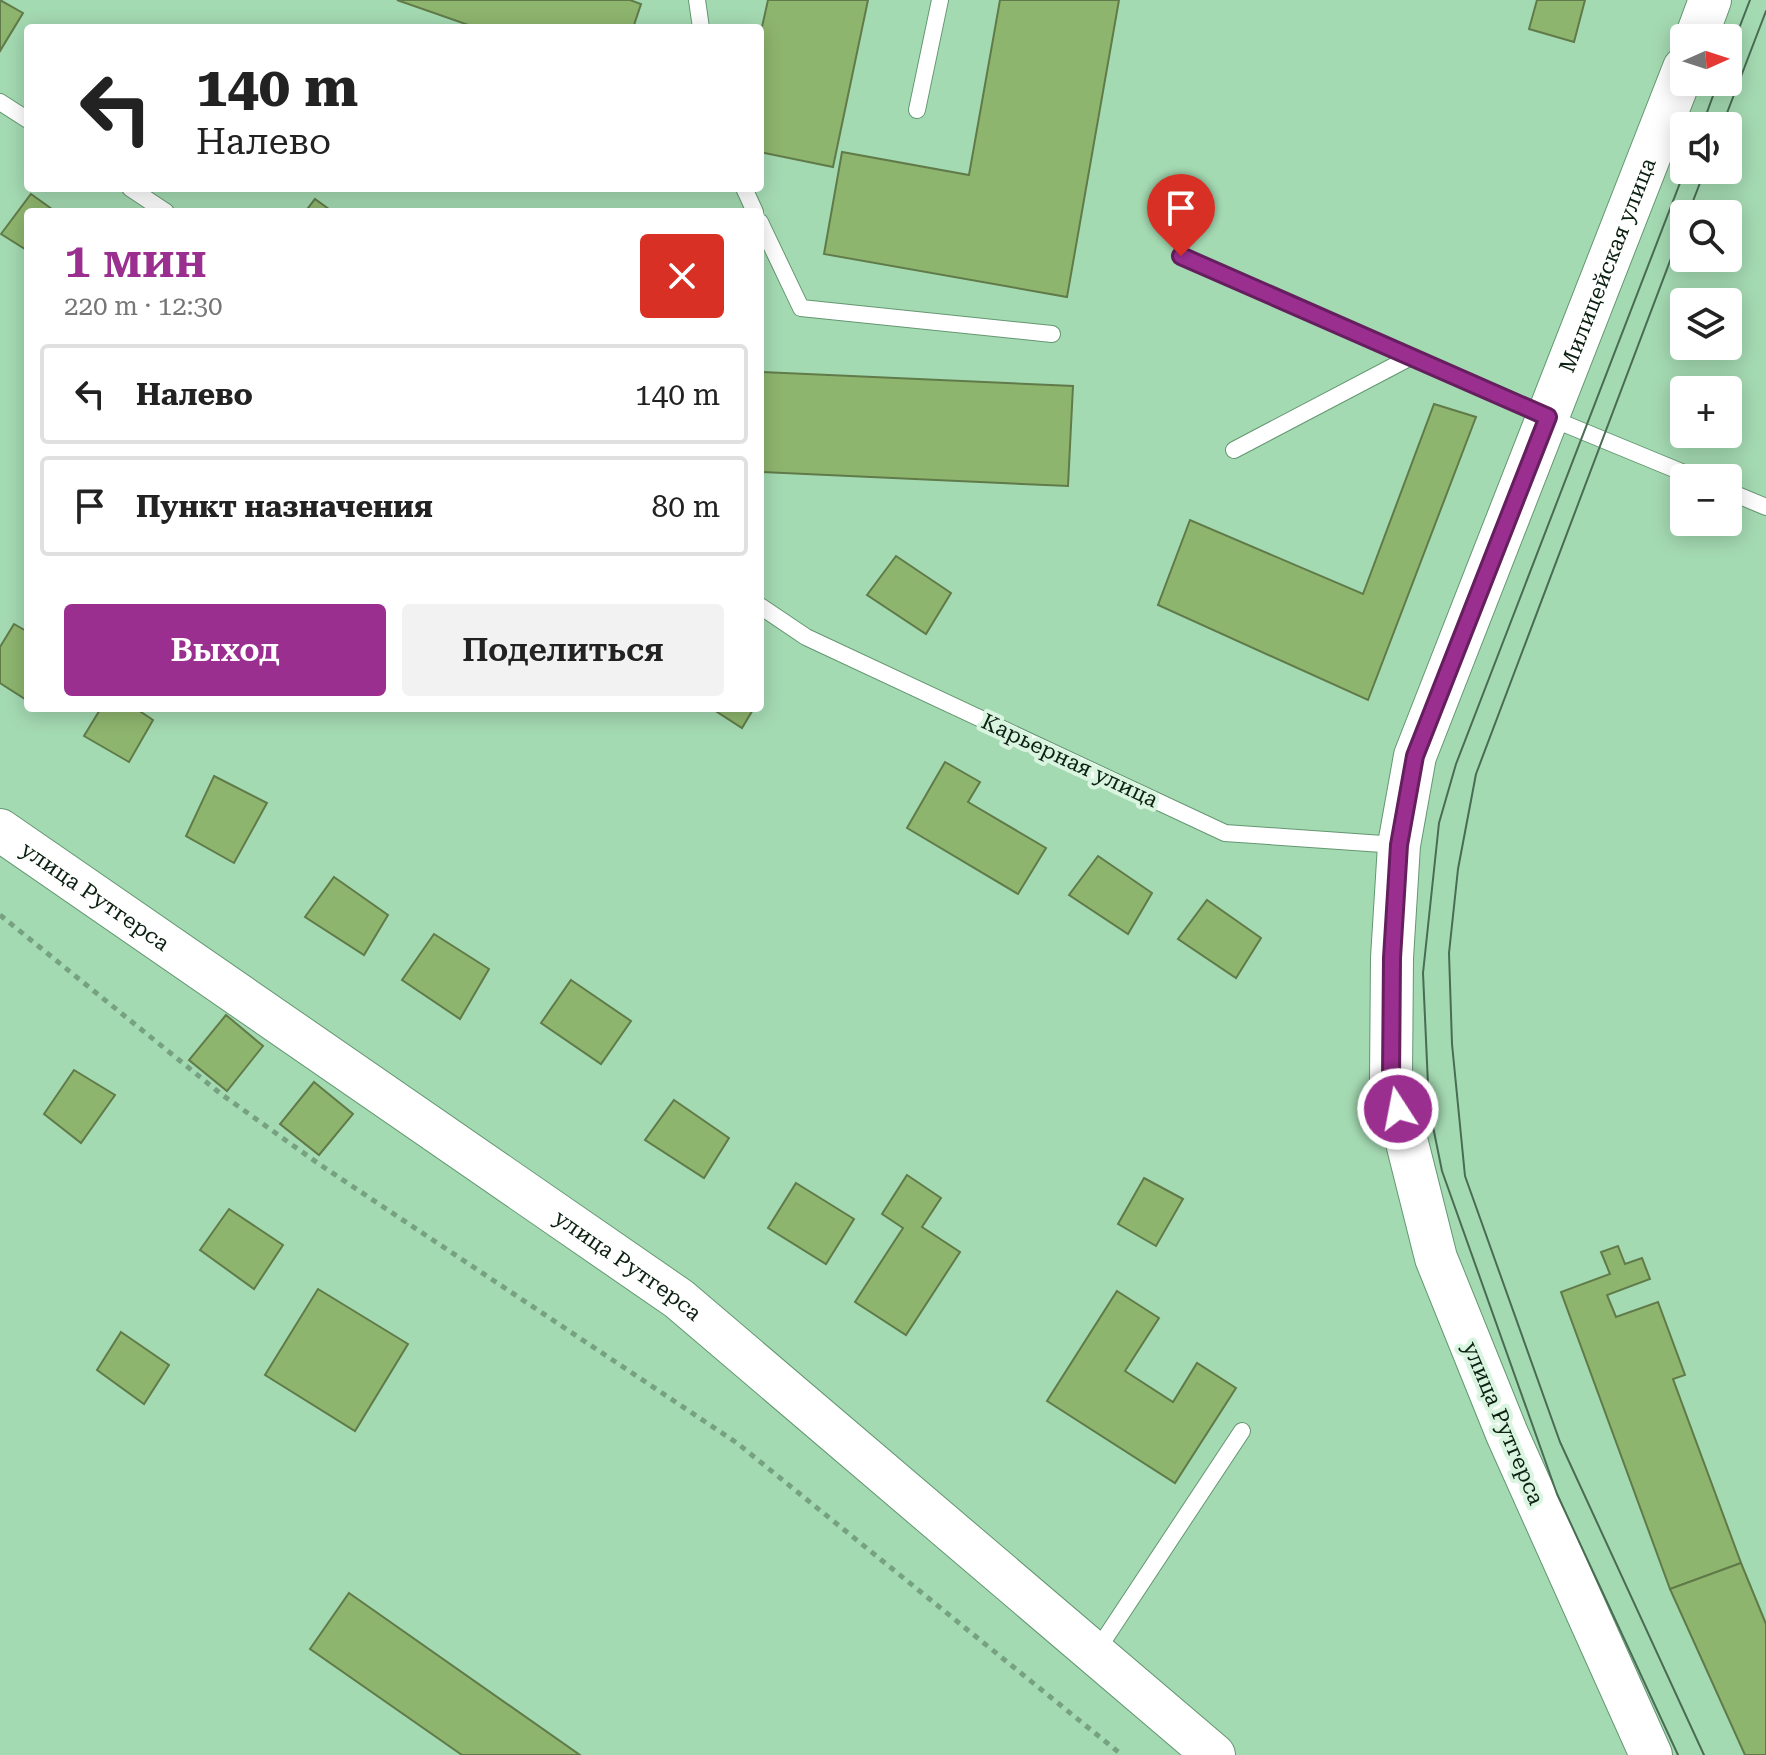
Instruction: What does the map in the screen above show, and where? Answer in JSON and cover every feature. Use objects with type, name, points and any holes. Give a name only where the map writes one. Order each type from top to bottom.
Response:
[{"type":"main road","points":[[1701,24],[1710,0]]},
{"type":"main road","name":"Милицейская улица","points":[[1391,1079],[1392,958],[1399,845],[1415,756],[1673,96]]},
{"type":"main road","name":"улица Рутгерса","points":[[0,830],[679,1299],[1214,1755]]},
{"type":"main road","name":"улица Рутгерса","points":[[1391,1079],[1436,1258],[1507,1434],[1651,1755]]},
{"type":"lane","points":[[697,0],[700,24]]},
{"type":"lane","points":[[917,110],[940,0]]},
{"type":"lane","points":[[0,102],[24,117]]},
{"type":"lane","points":[[136,192],[160,208]]},
{"type":"lane","points":[[764,230],[801,308],[1052,334]]},
{"type":"lane","points":[[1181,256],[1670,467]]},
{"type":"lane","points":[[1234,450],[1411,357]]},
{"type":"lane","points":[[1742,497],[1766,507]]},
{"type":"lane","name":"Карьерная улица","points":[[764,609],[806,637],[1225,833],[1399,845]]},
{"type":"lane","points":[[1095,1654],[1242,1431]]},
{"type":"path","points":[[0,915],[221,1094],[319,1164],[737,1443],[1122,1755]]},
{"type":"building","points":[[0,0],[23,13],[0,51]]},
{"type":"building","points":[[397,0],[630,0],[641,4],[634,24],[466,24]]},
{"type":"building","points":[[768,0],[868,0],[833,167],[764,153],[763,24]]},
{"type":"building","points":[[1000,0],[1119,0],[1067,297],[824,254],[842,152],[969,175]]},
{"type":"building","points":[[1537,0],[1585,0],[1574,42],[1529,29]]},
{"type":"building","points":[[31,194],[50,208],[24,208],[24,248],[1,234]]},
{"type":"building","points":[[315,199],[327,208],[308,208]]},
{"type":"building","points":[[764,372],[1073,386],[1068,486],[764,472]]},
{"type":"building","points":[[1434,404],[1476,417],[1368,700],[1158,605],[1190,520],[1363,594]]},
{"type":"building","points":[[896,556],[951,593],[926,634],[867,595]]},
{"type":"building","points":[[14,624],[24,630],[24,698],[0,683],[0,647]]},
{"type":"building","points":[[99,712],[141,712],[153,720],[129,762],[84,736]]},
{"type":"building","points":[[717,712],[752,712],[742,728]]},
{"type":"building","points":[[945,762],[980,782],[968,802],[1046,848],[1018,894],[907,828]]},
{"type":"building","points":[[214,776],[267,803],[234,863],[186,836]]},
{"type":"building","points":[[1098,856],[1152,893],[1128,934],[1069,895]]},
{"type":"building","points":[[334,877],[388,915],[364,955],[305,917]]},
{"type":"building","points":[[1207,900],[1261,938],[1236,978],[1178,939]]},
{"type":"building","points":[[434,934],[489,969],[460,1019],[402,980]]},
{"type":"building","points":[[571,980],[631,1021],[601,1064],[541,1023]]},
{"type":"building","points":[[226,1015],[263,1046],[227,1091],[189,1060]]},
{"type":"building","points":[[74,1070],[115,1095],[81,1143],[44,1114]]},
{"type":"building","points":[[314,1082],[353,1114],[319,1155],[280,1124]]},
{"type":"building","points":[[674,1100],[729,1138],[704,1178],[645,1140]]},
{"type":"building","points":[[907,1175],[941,1198],[922,1227],[960,1252],[906,1335],[855,1302],[903,1228],[882,1214]]},
{"type":"building","points":[[1144,1178],[1183,1199],[1156,1246],[1118,1224]]},
{"type":"building","points":[[796,1183],[854,1219],[826,1264],[768,1228]]},
{"type":"building","points":[[229,1209],[283,1245],[254,1289],[200,1250]]},
{"type":"building","points":[[1618,1246],[1625,1264],[1642,1258],[1650,1279],[1607,1295],[1616,1317],[1658,1302],[1685,1375],[1673,1379],[1741,1563],[1670,1589],[1561,1292],[1610,1274],[1601,1252]]},
{"type":"building","points":[[318,1289],[408,1344],[355,1431],[265,1375]]},
{"type":"building","points":[[1117,1291],[1159,1318],[1125,1371],[1173,1402],[1197,1363],[1236,1388],[1175,1483],[1047,1401]]},
{"type":"building","points":[[121,1332],[169,1365],[144,1404],[97,1370]]},
{"type":"building","points":[[1741,1563],[1766,1624],[1766,1755],[1745,1755],[1670,1589]]},
{"type":"building","points":[[349,1593],[580,1755],[462,1755],[310,1649]]},
{"type":"tram line","points":[[1741,24],[1750,0]]},
{"type":"tram line","points":[[1727,112],[1766,11]]},
{"type":"tram line","points":[[1707,112],[1713,96]]},
{"type":"tram line","points":[[1678,1755],[1557,1494],[1442,1171],[1429,1107],[1423,973],[1439,823],[1456,764],[1680,184]]},
{"type":"tram line","points":[[1693,200],[1700,184]]},
{"type":"tram line","points":[[1670,261],[1476,774],[1458,869],[1449,953],[1452,1044],[1465,1176],[1560,1442],[1704,1755]]},
{"type":"route","points":[[1181,256],[1548,417],[1415,756],[1399,845],[1392,958],[1391,1079],[1398,1109]]}]
